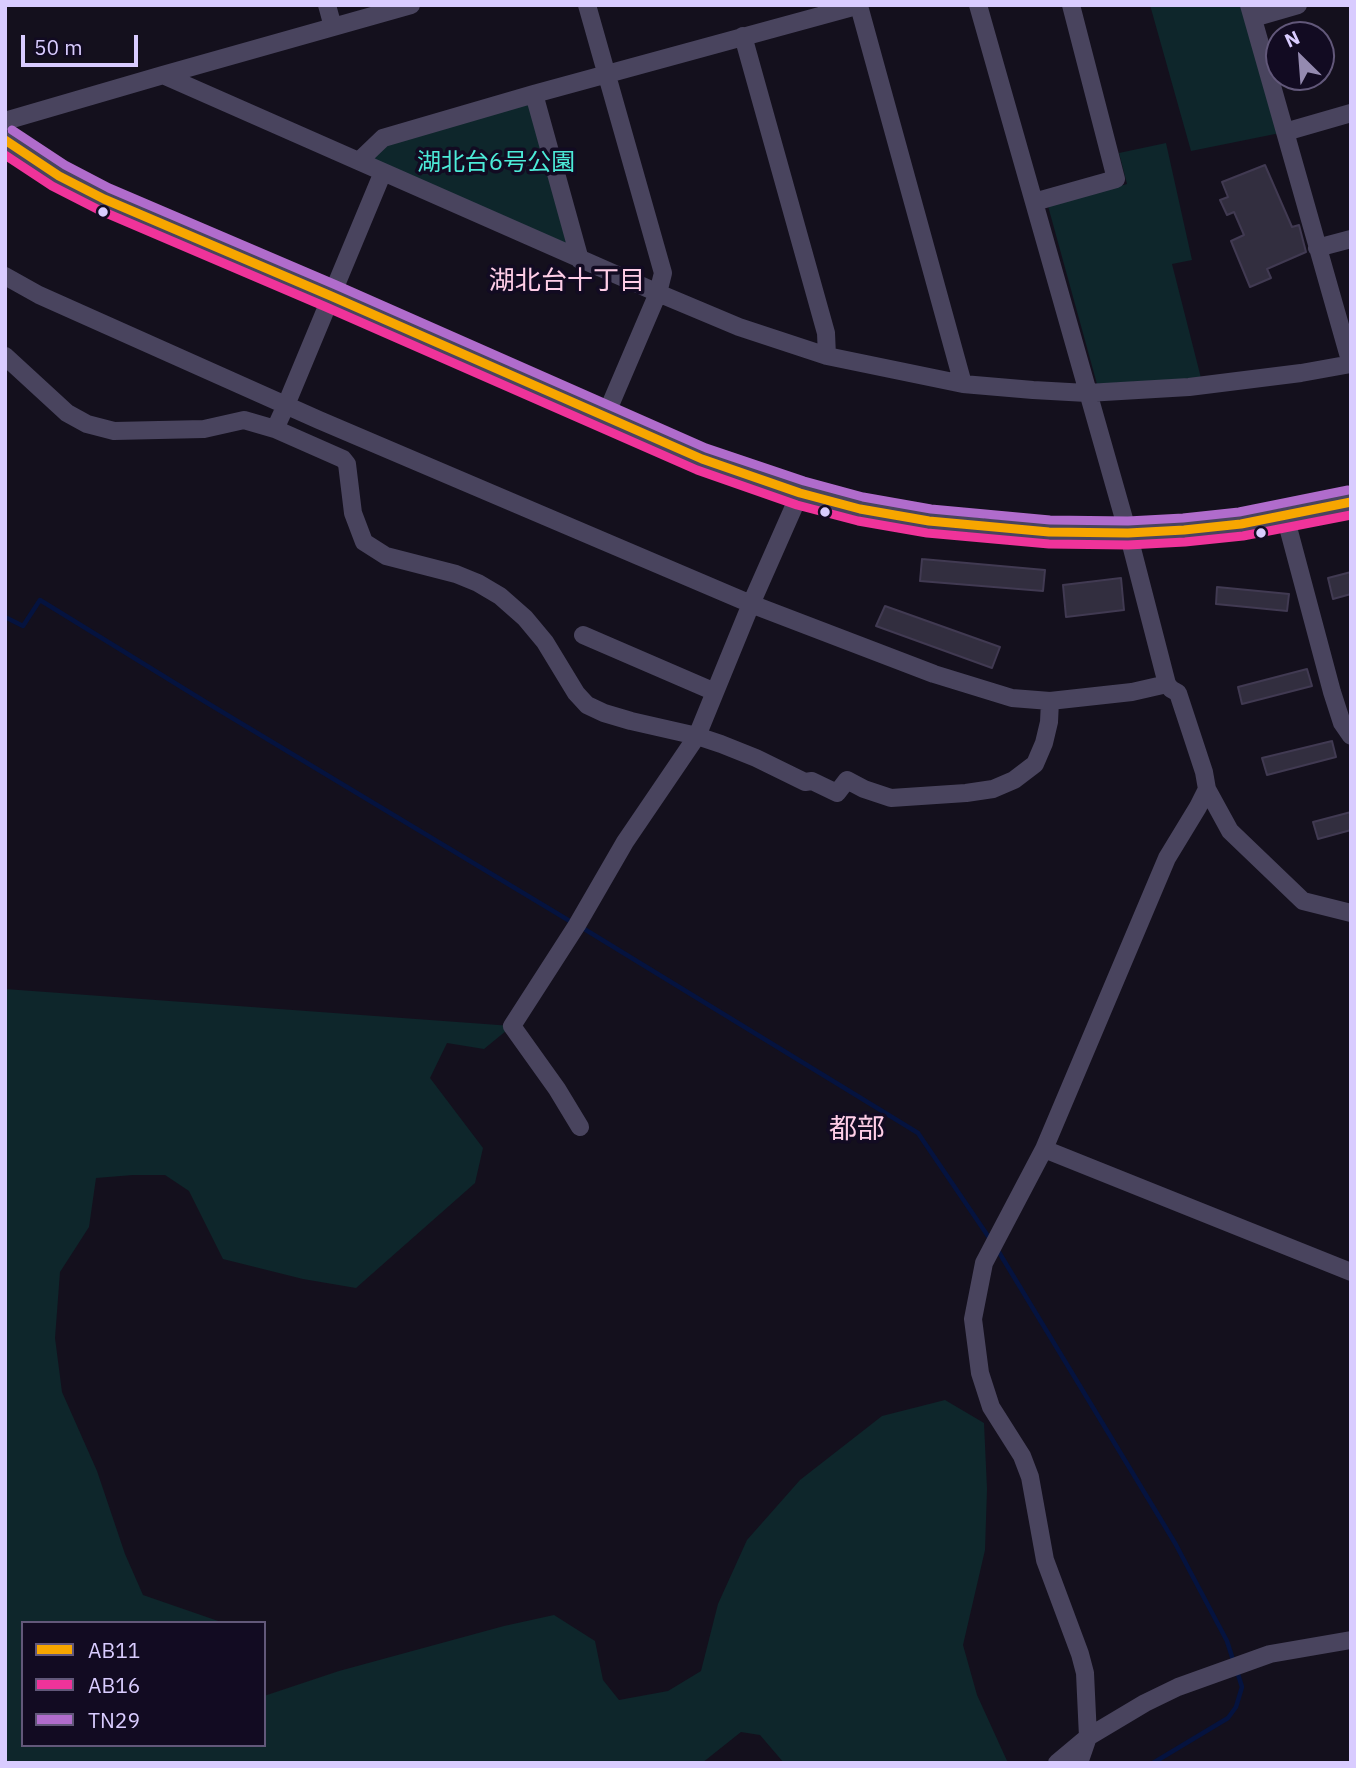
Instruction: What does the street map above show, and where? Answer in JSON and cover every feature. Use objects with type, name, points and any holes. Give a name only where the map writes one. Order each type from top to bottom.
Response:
[{"type":"street","points":[[327,5],[333,27]]},
{"type":"street","points":[[5,121],[411,5]]},
{"type":"street","points":[[587,5],[663,273],[658,293],[605,417]]},
{"type":"street","points":[[359,162],[383,138],[859,5],[963,384]]},
{"type":"street","points":[[978,5],[1169,686],[1178,693],[1207,789],[1230,831],[1303,901],[1351,913]]},
{"type":"street","points":[[1034,202],[1116,179],[1071,5]]},
{"type":"street","points":[[163,75],[580,260],[739,327],[827,356],[963,384],[1033,390],[1087,393],[1189,387],[1351,364],[1251,12],[1298,5]]},
{"type":"street","points":[[743,36],[826,333],[827,356]]},
{"type":"street","points":[[534,94],[580,260]]},
{"type":"street","points":[[1285,132],[1351,113]]},
{"type":"street","points":[[5,140],[59,176],[104,199],[702,459],[800,493],[860,509],[956,524],[1049,533],[1184,530],[1241,524],[1351,502]]},
{"type":"street","points":[[275,429],[383,172]]},
{"type":"street","points":[[1317,248],[1351,239]]},
{"type":"street","points":[[5,276],[39,295],[286,405],[751,604],[934,674],[1012,698],[1050,701],[1169,686]]},
{"type":"street","points":[[5,356],[66,413],[87,424],[114,431],[127,431],[204,429],[244,420],[275,429],[344,459],[347,464],[353,513],[364,542],[386,555],[456,574],[500,596],[525,618],[545,642],[576,693],[587,705],[631,721],[697,736],[837,793],[847,780],[891,798],[966,793],[993,789],[1014,780],[1035,764],[1044,743],[1050,701]]},
{"type":"street","points":[[580,1127],[512,1026],[577,925],[625,842],[697,736],[800,493]]},
{"type":"street","points":[[1285,516],[1344,703],[1342,723],[1351,736]]},
{"type":"street","points":[[583,635],[715,692]]},
{"type":"street","points":[[1079,1763],[1088,1737],[1085,1673],[1045,1560],[1030,1477],[1022,1456],[992,1407],[980,1373],[972,1318],[984,1263],[1044,1149],[1167,858],[1207,789]]},
{"type":"street","points":[[1044,1149],[1351,1272]]},
{"type":"street","points":[[1057,1763],[1088,1737],[1145,1703],[1209,1675],[1270,1654],[1351,1640]]},
{"type":"green space","points":[[1150,5],[1249,5],[1265,61],[1265,91],[1273,91],[1285,132],[1191,151]]},
{"type":"green space","name":"湖北台6号公園","points":[[534,94],[580,260],[359,161],[383,138]]},
{"type":"green space","points":[[1166,143],[1192,260],[1172,264],[1201,378],[1097,384],[1048,206],[1127,184],[1119,153]]},
{"type":"green space","points":[[5,989],[512,1026],[484,1049],[447,1043],[430,1078],[483,1148],[475,1183],[356,1288],[303,1279],[223,1259],[189,1191],[165,1175],[96,1178],[89,1227],[60,1272],[55,1338],[62,1392],[97,1471],[125,1554],[143,1595],[218,1621],[21,1621],[21,1747],[266,1747],[266,1695],[339,1671],[554,1615],[595,1641],[603,1680],[619,1700],[668,1691],[701,1671],[718,1604],[747,1540],[800,1480],[882,1416],[945,1400],[984,1423],[987,1489],[985,1550],[963,1645],[977,1695],[1008,1763],[784,1763],[760,1735],[741,1732],[702,1763],[5,1763]]},
{"type":"building","points":[[1265,165],[1292,227],[1299,225],[1306,252],[1267,269],[1271,278],[1250,287],[1231,241],[1244,235],[1234,212],[1227,215],[1220,200],[1228,197],[1222,182]]},
{"type":"building","points":[[922,559],[1045,570],[1043,591],[920,581]]},
{"type":"building","points":[[1351,572],[1351,594],[1333,599],[1328,578]]},
{"type":"building","points":[[1121,578],[1124,610],[1066,617],[1063,585]]},
{"type":"building","points":[[1217,587],[1289,594],[1287,611],[1216,604]]},
{"type":"building","points":[[885,606],[1000,647],[992,668],[876,626]]},
{"type":"building","points":[[1307,669],[1312,686],[1242,704],[1238,687]]},
{"type":"building","points":[[1332,741],[1336,757],[1267,775],[1262,758]]},
{"type":"building","points":[[1351,812],[1351,830],[1318,839],[1313,822]]},
{"type":"waterway","points":[[5,617],[23,626],[40,600],[573,923]]},
{"type":"waterway","points":[[581,927],[918,1133],[990,1239]]},
{"type":"waterway","points":[[997,1249],[1175,1543],[1227,1641],[1234,1663]]},
{"type":"waterway","points":[[1153,1763],[1228,1718],[1236,1707],[1242,1687],[1237,1671]]},
{"type":"transit line","name":"TN29","points":[[12,130],[65,165],[109,188],[706,448],[804,481],[863,497],[931,509],[1050,520],[1128,521],[1239,512],[1348,490]]},
{"type":"transit line","name":"AB11","points":[[5,140],[59,176],[104,199],[702,459],[800,493],[860,509],[929,521],[1049,532],[1128,533],[1184,530],[1241,524],[1351,502]]},
{"type":"transit line","name":"AB16","points":[[5,155],[52,186],[99,210],[697,470],[797,505],[858,521],[927,533],[1049,544],[1128,545],[1185,542],[1243,536],[1351,515]]},
{"type":"district","name":"湖北台十丁目","points":[[567,281]]},
{"type":"district","name":"都部","points":[[857,1130]]}]
